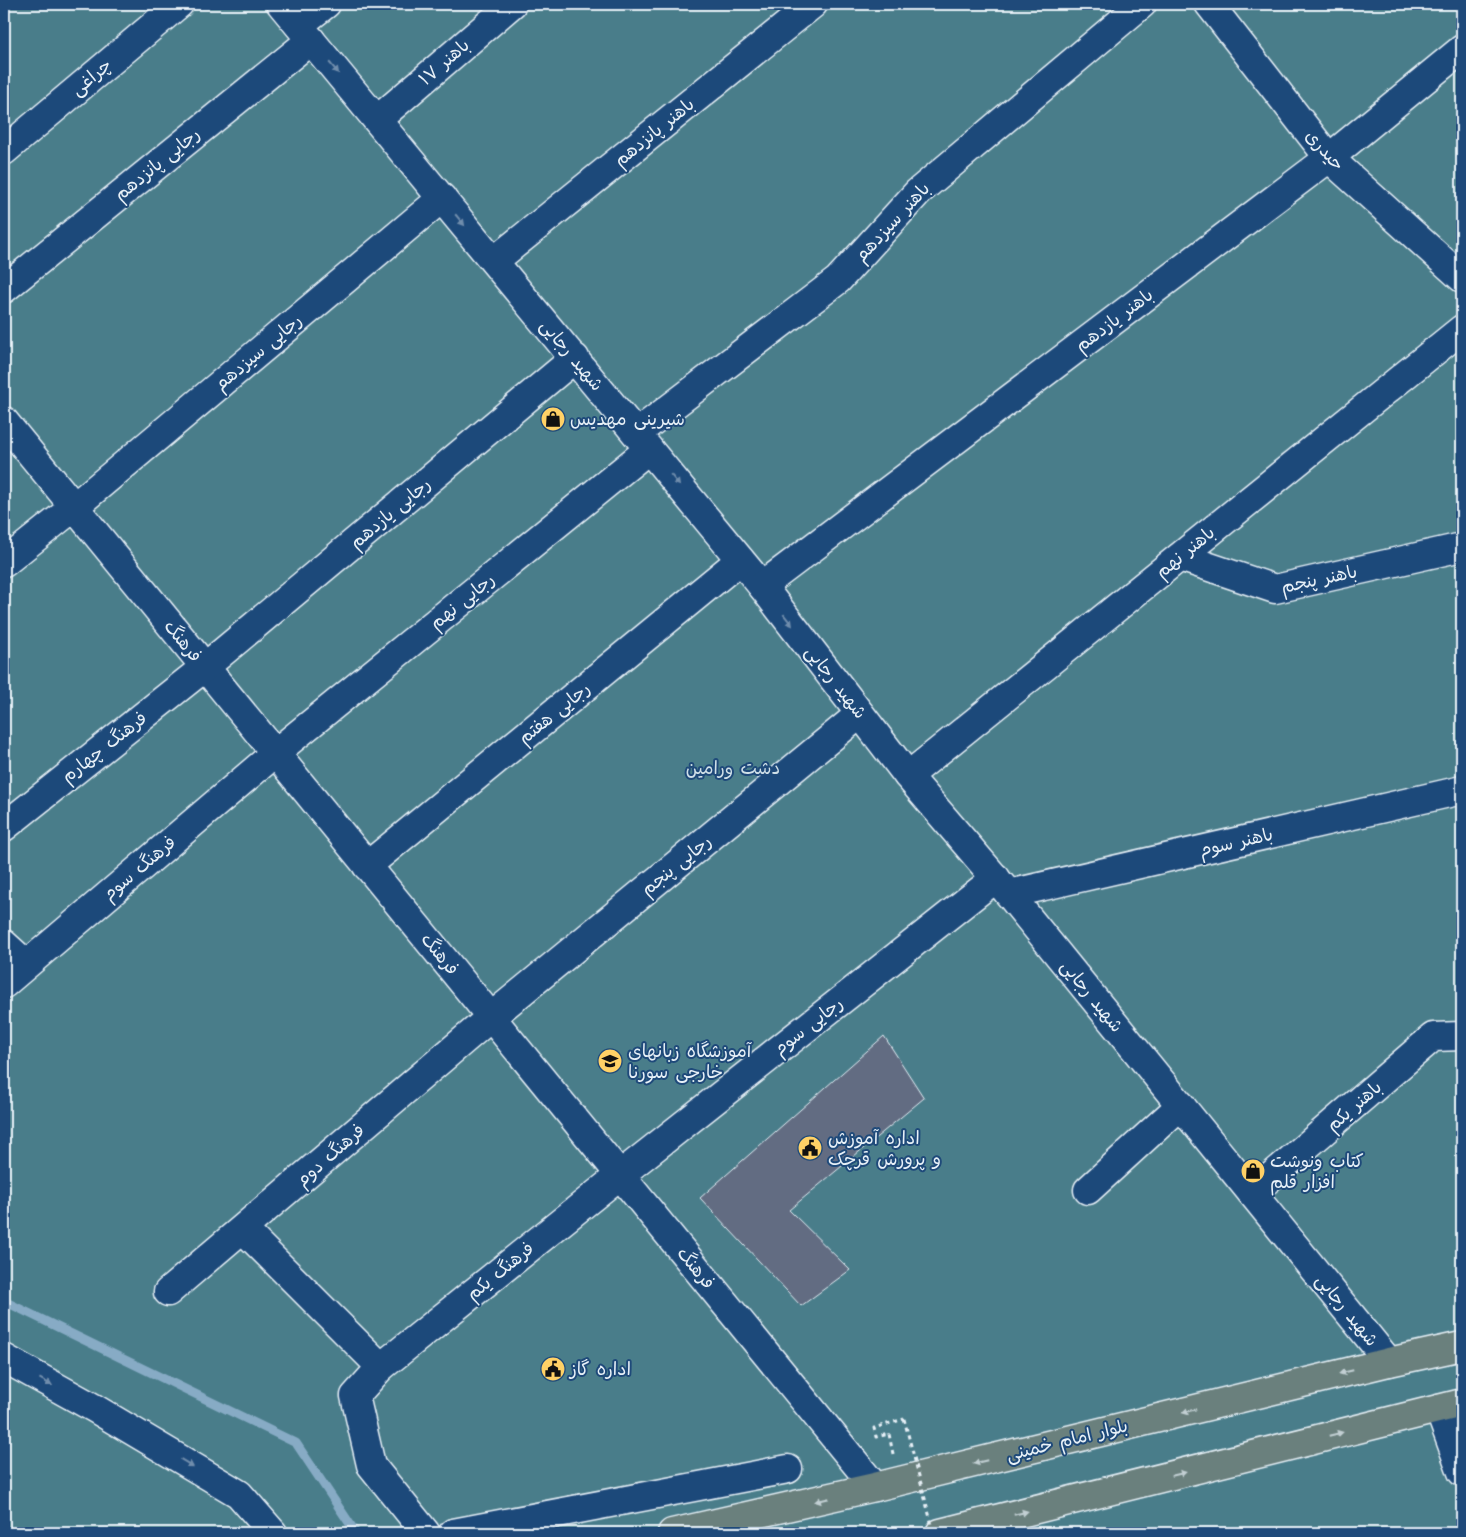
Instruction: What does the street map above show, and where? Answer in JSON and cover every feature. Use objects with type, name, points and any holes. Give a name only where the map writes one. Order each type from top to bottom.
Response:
[{"type":"main road","name":"بلوار امام خمینی","points":[[672,1533],[875,1488],[1389,1362],[1462,1346]]},
{"type":"main road","points":[[940,1533],[1450,1406]]},
{"type":"street","name":"چراغی","points":[[4,151],[179,4]]},
{"type":"street","name":"شهید رجایی","points":[[281,4],[762,586],[908,776],[1003,886],[1389,1362]]},
{"type":"street","name":"رجایی پانزدهم","points":[[4,289],[305,33],[326,4]]},
{"type":"street","name":"باهنر ۱۷","points":[[377,120],[512,4]]},
{"type":"street","name":"باهنر پانزدهم","points":[[494,261],[813,4]]},
{"type":"street","name":"باهنر سیزدهم","points":[[643,441],[838,280],[918,192],[1142,4]]},
{"type":"street","name":"حیدری","points":[[1209,4],[1329,158],[1462,278]]},
{"type":"street","name":"باهنر یازدهم","points":[[762,586],[1329,158],[1462,49]]},
{"type":"street","name":"رجایی سیزدهم","points":[[4,563],[74,507],[442,198]]},
{"type":"street","name":"باهنر نهم","points":[[908,776],[1462,329]]},
{"type":"street","name":"رجایی یازدهم","points":[[204,667],[575,358]]},
{"type":"street","name":"فرهنگ","points":[[4,421],[875,1488]]},
{"type":"street","name":"رجایی نهم","points":[[275,753],[643,441]]},
{"type":"street","name":"باهنر پنجم","points":[[1180,557],[1274,589],[1462,547]]},
{"type":"street","name":"رجایی هفتم","points":[[367,866],[740,560]]},
{"type":"street","name":"فرهنگ چهارم","points":[[4,827],[204,667]]},
{"type":"street","name":"رجایی پنجم","points":[[491,1017],[860,714]]},
{"type":"street","name":"فرهنگ سوم","points":[[4,984],[275,753]]},
{"type":"street","name":"باهنر سوم","points":[[1003,886],[1462,790]]},
{"type":"street","name":"رجایی سوم","points":[[620,1175],[1003,886]]},
{"type":"street","points":[[4,944],[26,964]]},
{"type":"street","name":"فرهنگ دوم","points":[[168,1292],[491,1017]]},
{"type":"street","name":"باهنر یکم","points":[[1252,1193],[1433,1037],[1462,1036]]},
{"type":"street","points":[[1088,1190],[1181,1105]]},
{"type":"street","name":"فرهنگ یکم","points":[[426,1533],[371,1465],[355,1396],[381,1367],[620,1175]]},
{"type":"street","points":[[243,1229],[381,1367]]},
{"type":"street","points":[[4,1358],[94,1408],[239,1494],[273,1533]]},
{"type":"street","points":[[1450,1406],[1462,1472]]},
{"type":"street","points":[[453,1533],[788,1469]]},
{"type":"path","points":[[889,1434],[876,1437],[874,1428],[904,1419],[934,1533]]},
{"type":"green space","name":"دشت ورامین","points":[[4,4],[1462,4],[1462,1533],[4,1533]]},
{"type":"building","name":"اداره آموزش و پرورش قرچک","points":[[884,1036],[924,1098],[789,1210],[850,1270],[801,1306],[700,1198]]},
{"type":"waterway","points":[[4,1301],[296,1443],[356,1533]]},
{"type":"place","name":"شیرینی مهدیس","points":[[553,419]]},
{"type":"place","name":"آموزشگاه زبانهای خارجی سورنا","points":[[610,1061]]},
{"type":"place","name":"اداره آموزش و پرورش قرچک","points":[[810,1148]]},
{"type":"place","name":"کتاب ونوشت افزار قلم","points":[[1253,1171]]},
{"type":"place","name":"اداره گاز","points":[[553,1369]]}]
